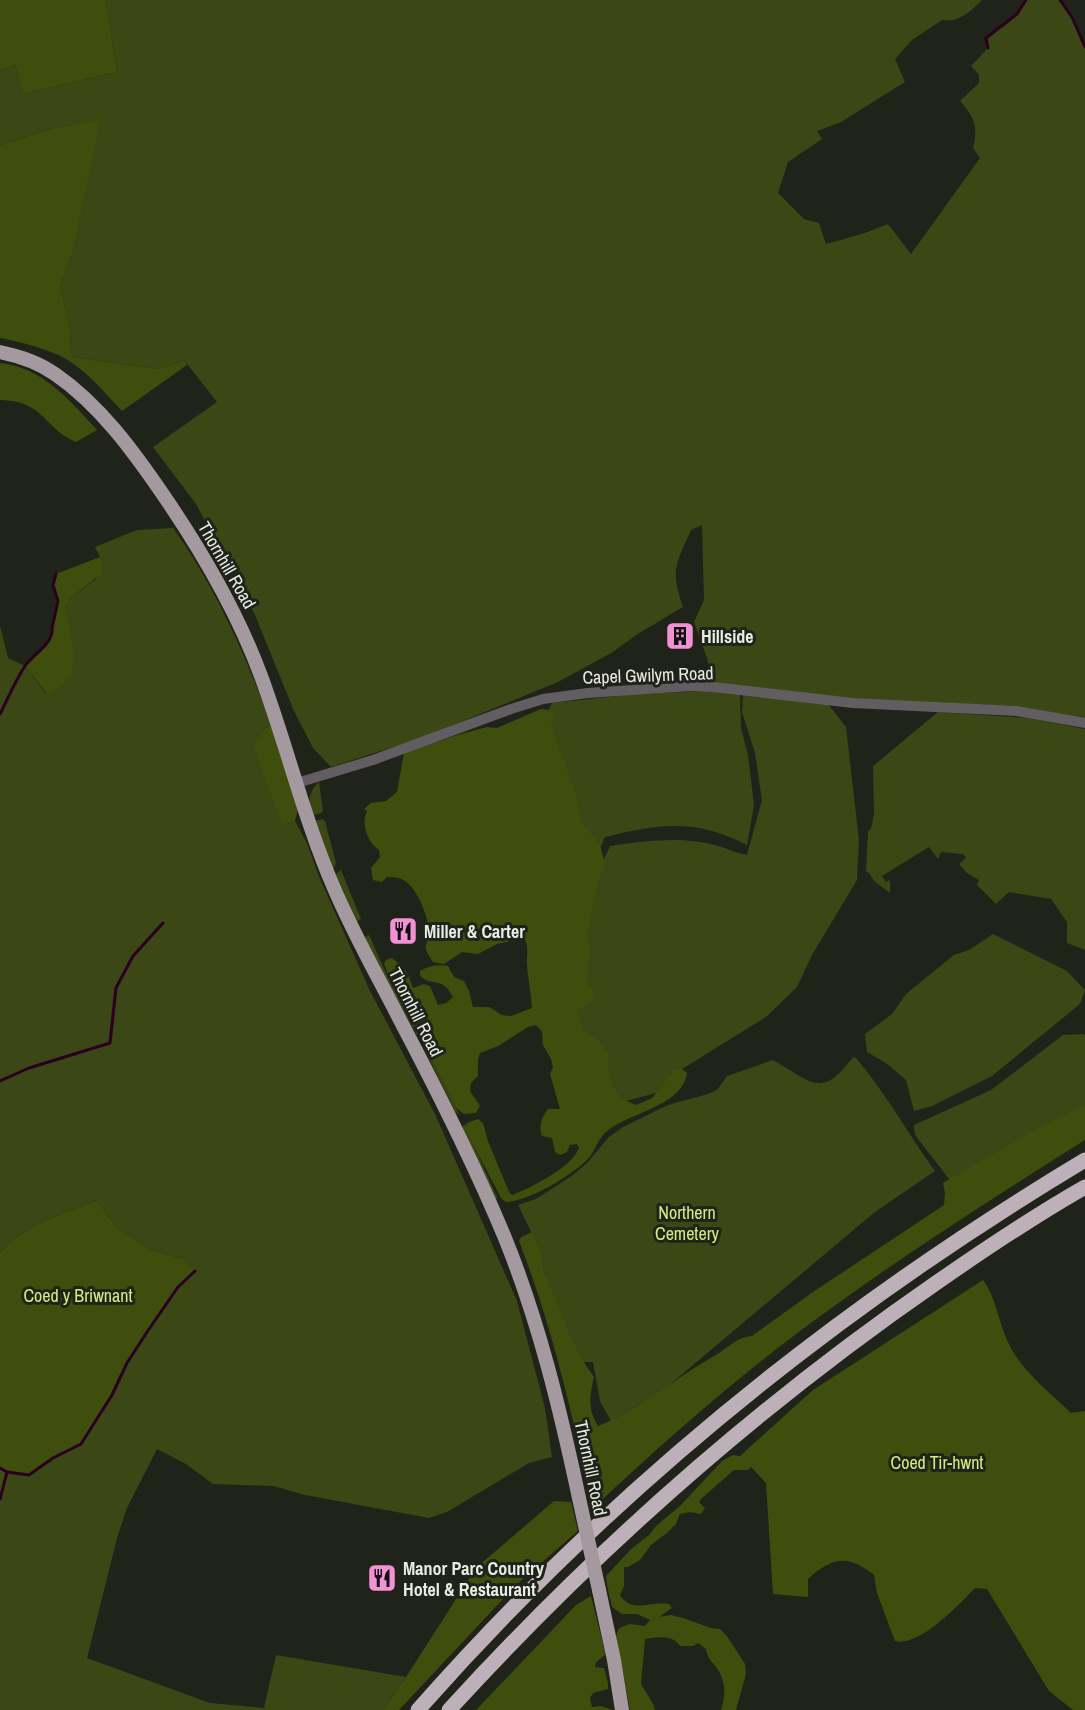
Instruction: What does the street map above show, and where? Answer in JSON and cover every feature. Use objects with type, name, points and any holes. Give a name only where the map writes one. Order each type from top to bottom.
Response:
[{"type":"highway","points":[[418,1710],[494,1626],[563,1559],[663,1465],[756,1386],[868,1301],[934,1255],[1085,1160]]},
{"type":"highway","points":[[449,1710],[540,1614],[673,1489],[762,1412],[904,1305],[1012,1232],[1085,1187]]},
{"type":"main road","name":"Thornhill Road","points":[[0,352],[40,364],[75,389],[114,429],[150,476],[201,553],[243,631],[276,717],[314,837],[334,889],[450,1119],[516,1267],[554,1386],[602,1600],[622,1710]]},
{"type":"street","name":"Capel Gwilym Road","points":[[297,783],[373,760],[534,702],[588,693],[691,686],[713,687],[854,703],[1017,711],[1085,723]]},
{"type":"green space","points":[[0,0],[106,0],[117,72],[23,94],[15,65],[0,70]]},
{"type":"green space","points":[[106,0],[982,0],[959,18],[942,20],[912,40],[895,59],[905,82],[841,122],[817,131],[822,139],[788,162],[778,193],[804,219],[819,223],[826,244],[888,224],[911,254],[980,158],[973,148],[974,123],[960,101],[979,83],[979,75],[971,66],[988,48],[986,38],[1017,14],[1026,0],[1060,0],[1072,17],[1083,44],[1085,43],[1085,720],[1019,706],[877,701],[713,683],[694,622],[704,600],[702,525],[691,530],[678,560],[676,575],[683,607],[636,635],[613,652],[558,682],[424,737],[331,767],[313,748],[294,711],[255,615],[196,504],[153,447],[217,402],[184,360],[159,369],[71,357],[70,328],[60,286],[74,249],[99,121],[54,128],[0,145],[0,70],[15,65],[23,94],[117,72]]},
{"type":"green space","points":[[100,120],[74,249],[60,286],[70,328],[71,357],[159,369],[184,360],[187,365],[122,411],[78,367],[64,358],[37,347],[0,338],[0,145],[54,128]]},
{"type":"green space","points":[[0,363],[16,366],[43,378],[66,397],[97,430],[76,442],[26,405],[15,401],[0,400]]},
{"type":"green space","points":[[173,528],[216,598],[251,672],[271,723],[265,729],[273,795],[282,824],[295,821],[307,843],[318,874],[369,989],[435,1114],[517,1301],[545,1408],[552,1457],[529,1463],[447,1512],[429,1518],[305,1495],[273,1486],[213,1484],[186,1464],[157,1449],[127,1508],[117,1538],[87,1658],[210,1703],[264,1708],[276,1655],[406,1677],[383,1710],[0,1710],[0,1499],[7,1472],[29,1475],[53,1458],[81,1444],[112,1395],[127,1363],[147,1332],[178,1287],[194,1271],[184,1259],[154,1251],[115,1226],[97,1200],[32,1228],[9,1243],[0,1253],[0,626],[8,658],[25,666],[46,694],[65,608],[72,597],[96,579],[100,557],[95,547],[137,530]]},
{"type":"green space","points":[[100,557],[101,574],[72,597],[65,608],[73,646],[72,670],[68,680],[60,688],[47,694],[25,666],[43,648],[52,633],[58,601],[53,585],[56,574]]},
{"type":"green space","points":[[706,691],[740,694],[741,728],[748,755],[754,805],[747,845],[710,831],[677,826],[643,829],[605,837],[598,853],[581,824],[547,713],[552,703],[637,694]]},
{"type":"green space","points":[[743,695],[828,704],[846,727],[859,840],[857,880],[812,955],[797,987],[766,1017],[682,1069],[660,1092],[622,1102],[595,1061],[567,994],[597,874],[610,846],[636,842],[663,840],[702,842],[747,855],[762,800],[755,753],[742,712]]},
{"type":"green space","points":[[541,709],[555,713],[551,724],[576,795],[581,822],[600,844],[605,865],[598,882],[587,934],[590,946],[587,982],[595,992],[592,1002],[577,1011],[584,1030],[599,1041],[610,1056],[608,1067],[615,1089],[622,1098],[636,1105],[652,1098],[675,1070],[682,1069],[687,1073],[683,1085],[675,1094],[651,1109],[613,1127],[604,1134],[589,1158],[569,1174],[537,1193],[516,1201],[506,1202],[501,1198],[464,1127],[467,1123],[478,1119],[483,1123],[488,1141],[512,1195],[540,1182],[560,1169],[579,1148],[577,1144],[570,1145],[567,1152],[560,1155],[555,1152],[552,1138],[542,1136],[542,1118],[548,1109],[560,1109],[550,1074],[553,1067],[543,1045],[542,1032],[536,1025],[528,1027],[498,1046],[480,1053],[478,1076],[471,1083],[470,1091],[480,1106],[476,1113],[464,1114],[456,1108],[392,987],[384,963],[392,958],[406,971],[413,988],[424,984],[430,986],[438,1005],[446,1003],[453,997],[445,986],[420,976],[420,971],[433,966],[448,966],[454,977],[464,981],[473,1007],[489,1007],[502,1015],[511,1016],[532,1008],[526,942],[524,938],[497,944],[478,954],[462,952],[444,964],[433,962],[426,947],[430,937],[428,923],[415,892],[405,881],[398,878],[387,877],[382,882],[373,880],[371,868],[380,857],[379,850],[371,842],[366,832],[367,811],[364,809],[371,803],[386,801],[397,792],[404,753],[457,735],[487,727],[497,728]]},
{"type":"green space","points":[[938,712],[1028,718],[1085,729],[1085,950],[1067,943],[1067,922],[1051,899],[1009,892],[996,904],[977,885],[979,880],[967,873],[959,864],[966,858],[963,854],[941,852],[938,859],[929,847],[882,876],[886,882],[889,880],[890,882],[890,893],[874,881],[866,871],[868,831],[871,829],[874,814],[873,766]]},
{"type":"green space","points":[[271,723],[298,809],[295,821],[282,825],[254,747]]},
{"type":"green space","points":[[319,782],[323,811],[312,816],[310,798],[312,790]]},
{"type":"green space","points":[[322,819],[325,821],[336,863],[334,868],[332,868],[315,821]]},
{"type":"green space","points":[[341,870],[361,919],[356,922],[336,874]]},
{"type":"green space","points":[[993,934],[1067,971],[1085,990],[1080,1004],[992,1076],[932,1106],[914,1111],[906,1080],[886,1063],[867,1052],[865,1034],[892,1014],[906,994],[954,955],[969,950]]},
{"type":"green space","points":[[369,935],[386,973],[421,1037],[417,1035],[363,938]]},
{"type":"green space","points":[[1063,1035],[1085,1035],[1085,1110],[953,1184],[915,1135],[914,1125],[991,1090]]},
{"type":"green space","points":[[427,1050],[460,1116],[455,1111]]},
{"type":"green space","name":"Northern Cemetery","points":[[853,1057],[877,1085],[935,1171],[875,1212],[661,1392],[611,1421],[600,1401],[593,1362],[576,1362],[544,1271],[542,1254],[518,1205],[536,1199],[573,1175],[588,1162],[609,1137],[623,1127],[668,1105],[717,1090],[727,1076],[773,1060],[807,1080],[824,1083],[832,1079]]},
{"type":"green space","points":[[1085,1105],[1085,1140],[927,1242],[811,1323],[704,1408],[592,1509],[561,1373],[542,1307],[519,1241],[521,1237],[532,1232],[542,1254],[544,1271],[569,1333],[581,1358],[594,1377],[591,1408],[598,1426],[644,1402],[737,1340],[752,1336],[810,1294],[944,1205],[943,1183],[1036,1129]]},
{"type":"green space","points":[[464,1124],[497,1197],[496,1201],[462,1128]]},
{"type":"green space","name":"Coed y Briwnant","points":[[97,1200],[115,1226],[154,1251],[184,1259],[195,1271],[178,1287],[147,1332],[127,1363],[112,1395],[81,1444],[53,1458],[29,1475],[7,1472],[0,1499],[0,1253],[9,1243],[32,1228]]},
{"type":"green space","name":"Coed Tir-hwnt","points":[[983,1280],[991,1294],[1007,1340],[1019,1361],[1035,1380],[1071,1413],[1085,1411],[1085,1710],[1073,1710],[1049,1691],[987,1589],[975,1588],[926,1632],[904,1641],[895,1641],[877,1593],[874,1575],[865,1568],[848,1561],[825,1566],[808,1579],[808,1597],[773,1594],[766,1483],[751,1467],[748,1470],[734,1470],[699,1502],[705,1508],[701,1514],[690,1512],[680,1514],[676,1524],[651,1545],[640,1560],[624,1567],[624,1586],[620,1595],[630,1604],[642,1606],[669,1604],[672,1608],[659,1617],[671,1615],[720,1629],[745,1664],[746,1674],[736,1710],[721,1710],[724,1698],[723,1683],[706,1649],[698,1643],[693,1646],[680,1646],[669,1638],[660,1637],[645,1639],[641,1684],[655,1710],[630,1710],[616,1636],[619,1628],[630,1624],[645,1626],[650,1620],[637,1614],[622,1614],[612,1607],[606,1576],[631,1549],[680,1506],[722,1461],[733,1455],[740,1456],[813,1390]]},
{"type":"green space","points":[[554,1501],[571,1502],[578,1531],[517,1584],[399,1710],[383,1710],[476,1568]]},
{"type":"green space","points":[[591,1596],[605,1655],[596,1662],[595,1667],[604,1668],[608,1689],[593,1693],[590,1698],[592,1707],[601,1706],[612,1710],[476,1710],[576,1605]]},
{"type":"waterway","points":[[988,48],[986,38],[1017,14],[1026,0]]},
{"type":"waterway","points":[[1060,0],[1072,17],[1085,47]]},
{"type":"waterway","points":[[0,714],[25,666],[50,639],[58,601],[53,585],[56,574]]},
{"type":"waterway","points":[[0,1081],[29,1068],[110,1043],[116,988],[133,956],[163,923]]},
{"type":"waterway","points":[[7,1472],[29,1475],[53,1458],[81,1444],[112,1395],[127,1363],[147,1332],[178,1287],[195,1271]]},
{"type":"waterway","points":[[0,1468],[7,1472],[0,1499]]},
{"type":"place","name":"Hillside","points":[[680,636]]},
{"type":"place","name":"Miller & Carter","points":[[403,931]]},
{"type":"place","name":"Manor Parc Country Hotel & Restaurant","points":[[382,1578]]}]
